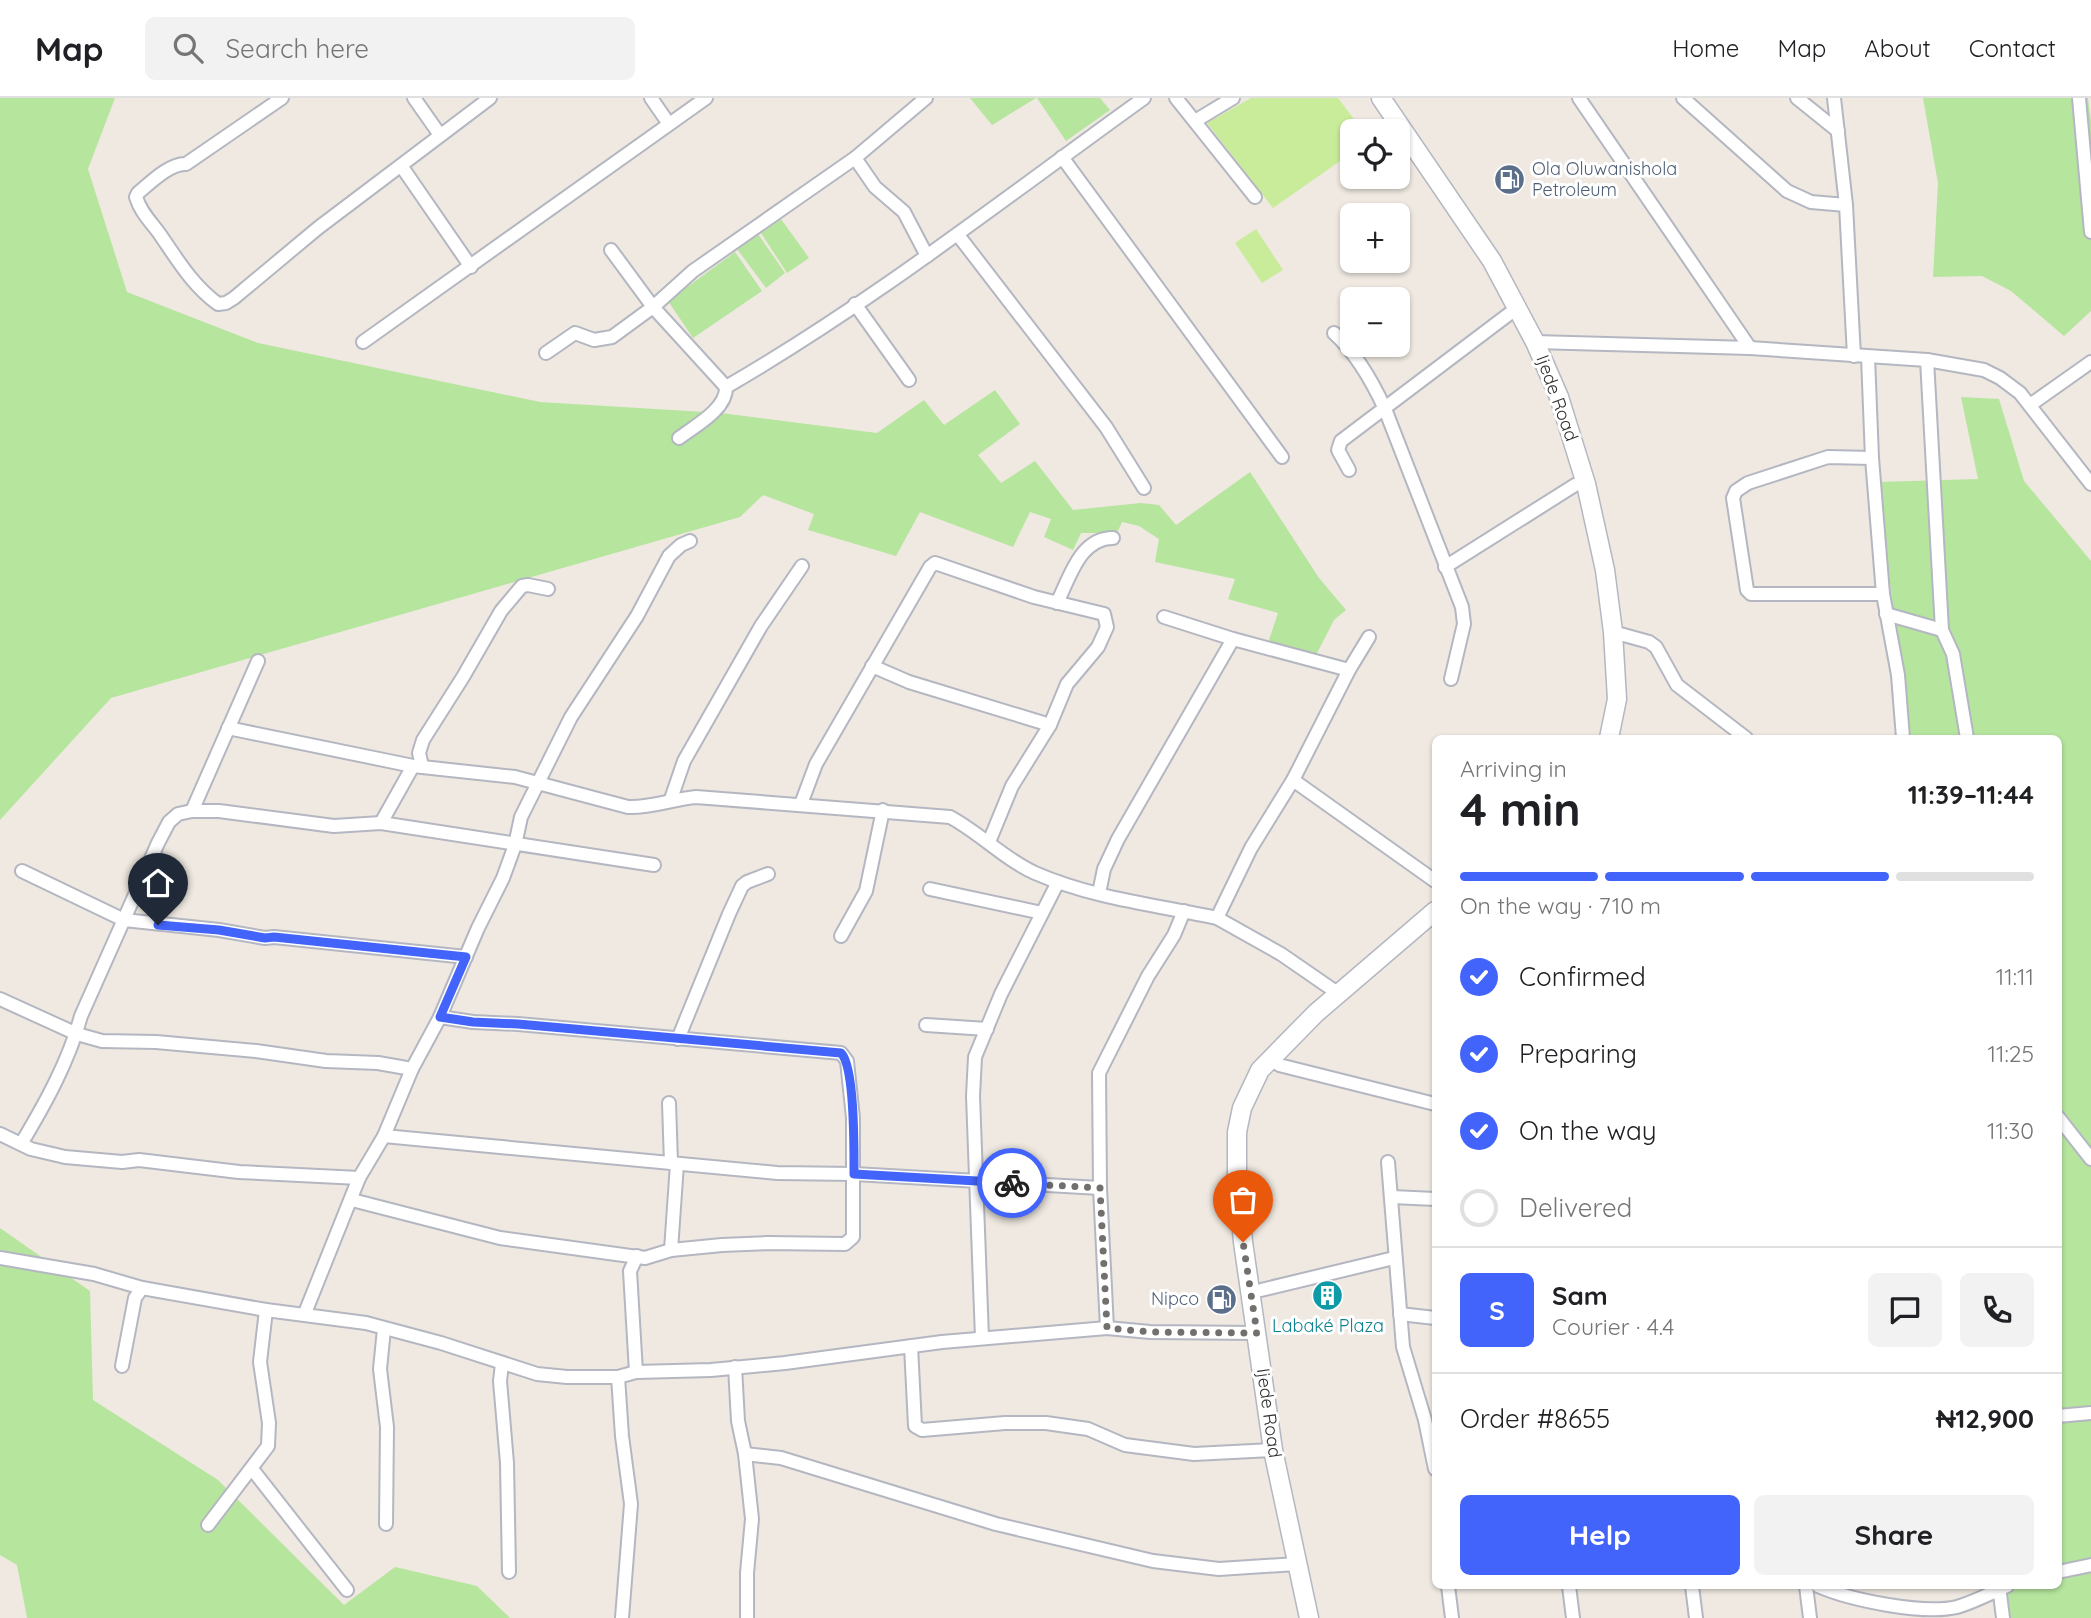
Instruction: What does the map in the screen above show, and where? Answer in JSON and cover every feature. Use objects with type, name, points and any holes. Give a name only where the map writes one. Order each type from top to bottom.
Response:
[{"type":"main road","points":[[1370,98],[1384,119]]},
{"type":"main road","name":"Ijede Road","points":[[1381,98],[1492,261],[1535,342],[1559,397],[1586,484],[1605,570],[1613,632],[1617,699],[1610,735]]},
{"type":"main road","name":"Ijede Road","points":[[1410,158],[1482,264],[1509,314],[1548,398],[1575,485],[1594,570],[1602,631],[1606,698],[1599,735]]},
{"type":"main road","name":"Ijede Road","points":[[1308,1618],[1273,1450],[1243,1242],[1237,1177],[1237,1132],[1242,1108],[1261,1070],[1339,994],[1432,914]]},
{"type":"main road","name":"Ijede Road","points":[[1320,1618],[1284,1450],[1248,1178],[1248,1134],[1261,1090],[1279,1065],[1325,1020],[1432,928]]},
{"type":"street","points":[[282,98],[186,164],[173,166],[141,190],[136,197],[143,214],[195,285],[218,304],[234,298],[318,228],[490,98]]},
{"type":"street","points":[[414,98],[440,135]]},
{"type":"street","points":[[651,98],[669,124]]},
{"type":"street","points":[[363,342],[706,98]]},
{"type":"street","points":[[546,353],[575,333],[594,340],[612,337],[653,307],[694,271],[855,158],[926,98]]},
{"type":"street","points":[[726,387],[803,341],[958,236],[1144,98]]},
{"type":"street","points":[[1177,98],[1255,197]]},
{"type":"street","points":[[1195,121],[1233,98]]},
{"type":"street","points":[[1579,98],[1750,348]]},
{"type":"street","points":[[1684,98],[1787,191],[1811,202],[1846,205]]},
{"type":"street","points":[[1797,98],[1838,131]]},
{"type":"street","points":[[1834,98],[1846,205],[1854,356]]},
{"type":"street","points":[[2079,98],[2091,232]]},
{"type":"street","points":[[1062,157],[1282,457]]},
{"type":"street","points":[[855,158],[875,187],[904,212],[927,256]]},
{"type":"street","points":[[402,167],[471,267]]},
{"type":"street","points":[[958,236],[1106,427],[1144,488]]},
{"type":"street","points":[[611,250],[653,307],[726,387],[719,406],[679,438]]},
{"type":"street","points":[[855,304],[908,380]]},
{"type":"street","points":[[1349,470],[1338,445],[1509,314]]},
{"type":"street","points":[[1334,333],[1342,340],[1376,389],[1462,607],[1464,624],[1451,679]]},
{"type":"street","points":[[1535,342],[1750,348],[1927,360],[1984,370],[2000,377],[2020,393],[2091,484]]},
{"type":"street","points":[[1868,357],[1872,458],[1883,594],[1898,675],[1903,735]]},
{"type":"street","points":[[1927,360],[1942,630],[1953,654],[1966,735]]},
{"type":"street","points":[[2030,405],[2091,362]]},
{"type":"street","points":[[1872,458],[1828,457],[1748,483],[1736,491],[1733,498],[1747,590],[1751,594],[1883,594]]},
{"type":"street","points":[[1445,567],[1575,485]]},
{"type":"street","points":[[1057,603],[1088,545],[1101,538],[1113,538]]},
{"type":"street","points":[[305,1313],[359,1178],[384,1136],[412,1069],[440,1017],[503,878],[515,845],[521,817],[571,717],[637,617],[669,556],[690,541]]},
{"type":"street","points":[[801,804],[816,764],[930,567],[935,564],[1057,603],[1104,614],[1107,627],[1098,647],[1067,684],[1050,724],[1012,786],[989,842]]},
{"type":"street","points":[[671,799],[684,761],[761,626],[802,566]]},
{"type":"street","points":[[381,823],[418,766],[423,740],[501,611],[522,586],[548,589]]},
{"type":"street","points":[[1886,614],[1942,630]]},
{"type":"street","points":[[1164,617],[1233,639],[1349,670]]},
{"type":"street","points":[[1613,632],[1649,642],[1656,647],[1678,685],[1742,735]]},
{"type":"street","points":[[1217,918],[1251,848],[1293,780],[1349,670],[1369,637]]},
{"type":"street","points":[[1099,893],[1104,869],[1118,839],[1233,639]]},
{"type":"street","points":[[192,811],[258,661]]},
{"type":"street","points":[[872,666],[909,682],[1050,724]]},
{"type":"street","points":[[228,728],[418,766],[494,773],[628,807],[646,807],[671,799],[696,797],[950,817],[1032,872],[1058,882],[1217,918],[1281,954],[1339,994]]},
{"type":"street","points":[[1293,780],[1432,879]]},
{"type":"street","points":[[841,936],[866,891],[883,810]]},
{"type":"street","points":[[22,1144],[44,1106],[76,1034],[81,1016],[169,822],[178,814],[219,811],[334,826],[381,823],[653,865]]},
{"type":"street","points":[[22,871],[124,920],[232,931],[265,938],[466,957]]},
{"type":"street","points":[[678,1039],[729,914],[743,887],[747,882],[768,874]]},
{"type":"street","points":[[982,1338],[972,1074],[975,1057],[1001,994],[1058,882]]},
{"type":"street","points":[[930,889],[1042,913]]},
{"type":"street","points":[[1107,1328],[1100,1188],[1099,1073],[1184,911]]},
{"type":"street","points":[[0,999],[76,1034],[102,1041],[167,1043],[256,1051],[412,1069]]},
{"type":"street","points":[[352,1200],[500,1238],[645,1258],[671,1250],[767,1242],[845,1244],[853,1237],[853,1118],[847,1061],[844,1055],[440,1017]]},
{"type":"street","points":[[926,1025],[987,1029]]},
{"type":"street","points":[[1279,1065],[1432,1100]]},
{"type":"street","points":[[669,1103],[674,1164],[671,1250]]},
{"type":"street","points":[[2062,1122],[2091,1159]]},
{"type":"street","points":[[0,1134],[65,1157],[122,1162],[139,1160],[239,1172],[359,1178]]},
{"type":"street","points":[[384,1136],[777,1172],[1100,1188]]},
{"type":"street","points":[[1388,1162],[1403,1347],[1432,1451]]},
{"type":"street","points":[[1392,1197],[1432,1199]]},
{"type":"street","points":[[636,1372],[631,1271],[637,1256]]},
{"type":"street","points":[[0,1258],[94,1274],[142,1288],[266,1310],[366,1323],[550,1376],[618,1377],[636,1372],[785,1363],[982,1338],[1107,1328],[1150,1332],[1257,1333]]},
{"type":"street","points":[[1261,1290],[1394,1258]]},
{"type":"street","points":[[122,1366],[135,1298],[142,1288]]},
{"type":"street","points":[[208,1525],[264,1453],[269,1438],[260,1362],[266,1310]]},
{"type":"street","points":[[1399,1314],[1432,1318]]},
{"type":"street","points":[[384,1329],[380,1370],[387,1427],[386,1524]]},
{"type":"street","points":[[911,1346],[915,1426],[922,1430],[1005,1423],[1046,1423],[1088,1429],[1125,1444],[1194,1454],[1273,1450]]},
{"type":"street","points":[[502,1364],[500,1381],[507,1463],[509,1572]]},
{"type":"street","points":[[735,1367],[738,1421],[745,1454],[752,1519],[747,1573],[747,1618]]},
{"type":"street","points":[[618,1377],[631,1504],[622,1618]]},
{"type":"street","points":[[2062,1416],[2091,1413]]},
{"type":"street","points":[[745,1454],[781,1458],[996,1524],[1153,1561],[1219,1569],[1297,1564]]},
{"type":"street","points":[[252,1469],[347,1590]]},
{"type":"street","points":[[2062,1571],[2091,1565]]},
{"type":"street","points":[[1448,1589],[1452,1618]]},
{"type":"street","points":[[1569,1589],[1573,1618]]},
{"type":"street","points":[[1692,1589],[1696,1618]]},
{"type":"street","points":[[1806,1589],[1810,1618]]},
{"type":"street","points":[[1825,1589],[1872,1602],[1934,1610],[1955,1607],[1997,1589]]},
{"type":"street","points":[[2002,1589],[2003,1618]]},
{"type":"green space","points":[[0,98],[115,98],[88,169],[127,292],[258,343],[540,402],[721,413],[877,433],[924,400],[944,425],[995,390],[1020,424],[978,455],[1001,483],[1035,461],[1073,510],[1141,503],[1159,505],[1176,525],[1250,472],[1319,578],[1346,610],[1334,620],[1316,655],[1268,643],[1278,613],[1228,599],[1235,579],[1155,562],[1159,539],[1139,526],[1122,522],[1117,533],[1081,533],[1073,550],[1044,537],[1051,519],[1030,512],[1013,547],[920,512],[896,556],[808,530],[814,514],[763,495],[740,517],[111,698],[0,820]]},
{"type":"green space","points":[[970,98],[1036,98],[992,125]]},
{"type":"green space","points":[[1037,98],[1100,98],[1110,110],[1066,141]]},
{"type":"green space","points":[[1251,98],[1338,98],[1354,119],[1340,119],[1340,161],[1273,208],[1207,123]]},
{"type":"green space","points":[[1923,98],[2088,98],[2091,121],[2091,311],[2064,336],[2011,291],[1982,276],[1933,277],[1938,183]]},
{"type":"green space","points":[[781,219],[809,258],[787,273],[761,233]]},
{"type":"green space","points":[[1256,229],[1283,270],[1262,283],[1235,243]]},
{"type":"green space","points":[[758,234],[785,273],[766,288],[737,249]]},
{"type":"green space","points":[[735,252],[762,291],[693,338],[668,301]]},
{"type":"green space","points":[[1961,397],[1999,399],[2024,481],[2091,561],[2091,1618],[2003,1618],[1999,1589],[2062,1589],[2062,735],[1907,735],[1879,482],[1978,479]]},
{"type":"green space","points":[[0,1228],[90,1291],[93,1400],[218,1480],[344,1605],[395,1567],[477,1586],[510,1618],[27,1618],[17,1565],[0,1555]]},
{"type":"way so far","points":[[1012,1183],[1100,1188],[1107,1328],[1150,1332],[1257,1333],[1243,1242]]},
{"type":"place","name":"Ola Oluwanishola Petroleum","points":[[1509,179]]},
{"type":"place","name":"Labaké Plaza","points":[[1328,1295]]},
{"type":"place","name":"Nipco","points":[[1222,1299]]},
{"type":"route","points":[[158,925],[466,957],[440,1017],[841,1053],[847,1061],[853,1118],[854,1174],[1012,1183]]}]
